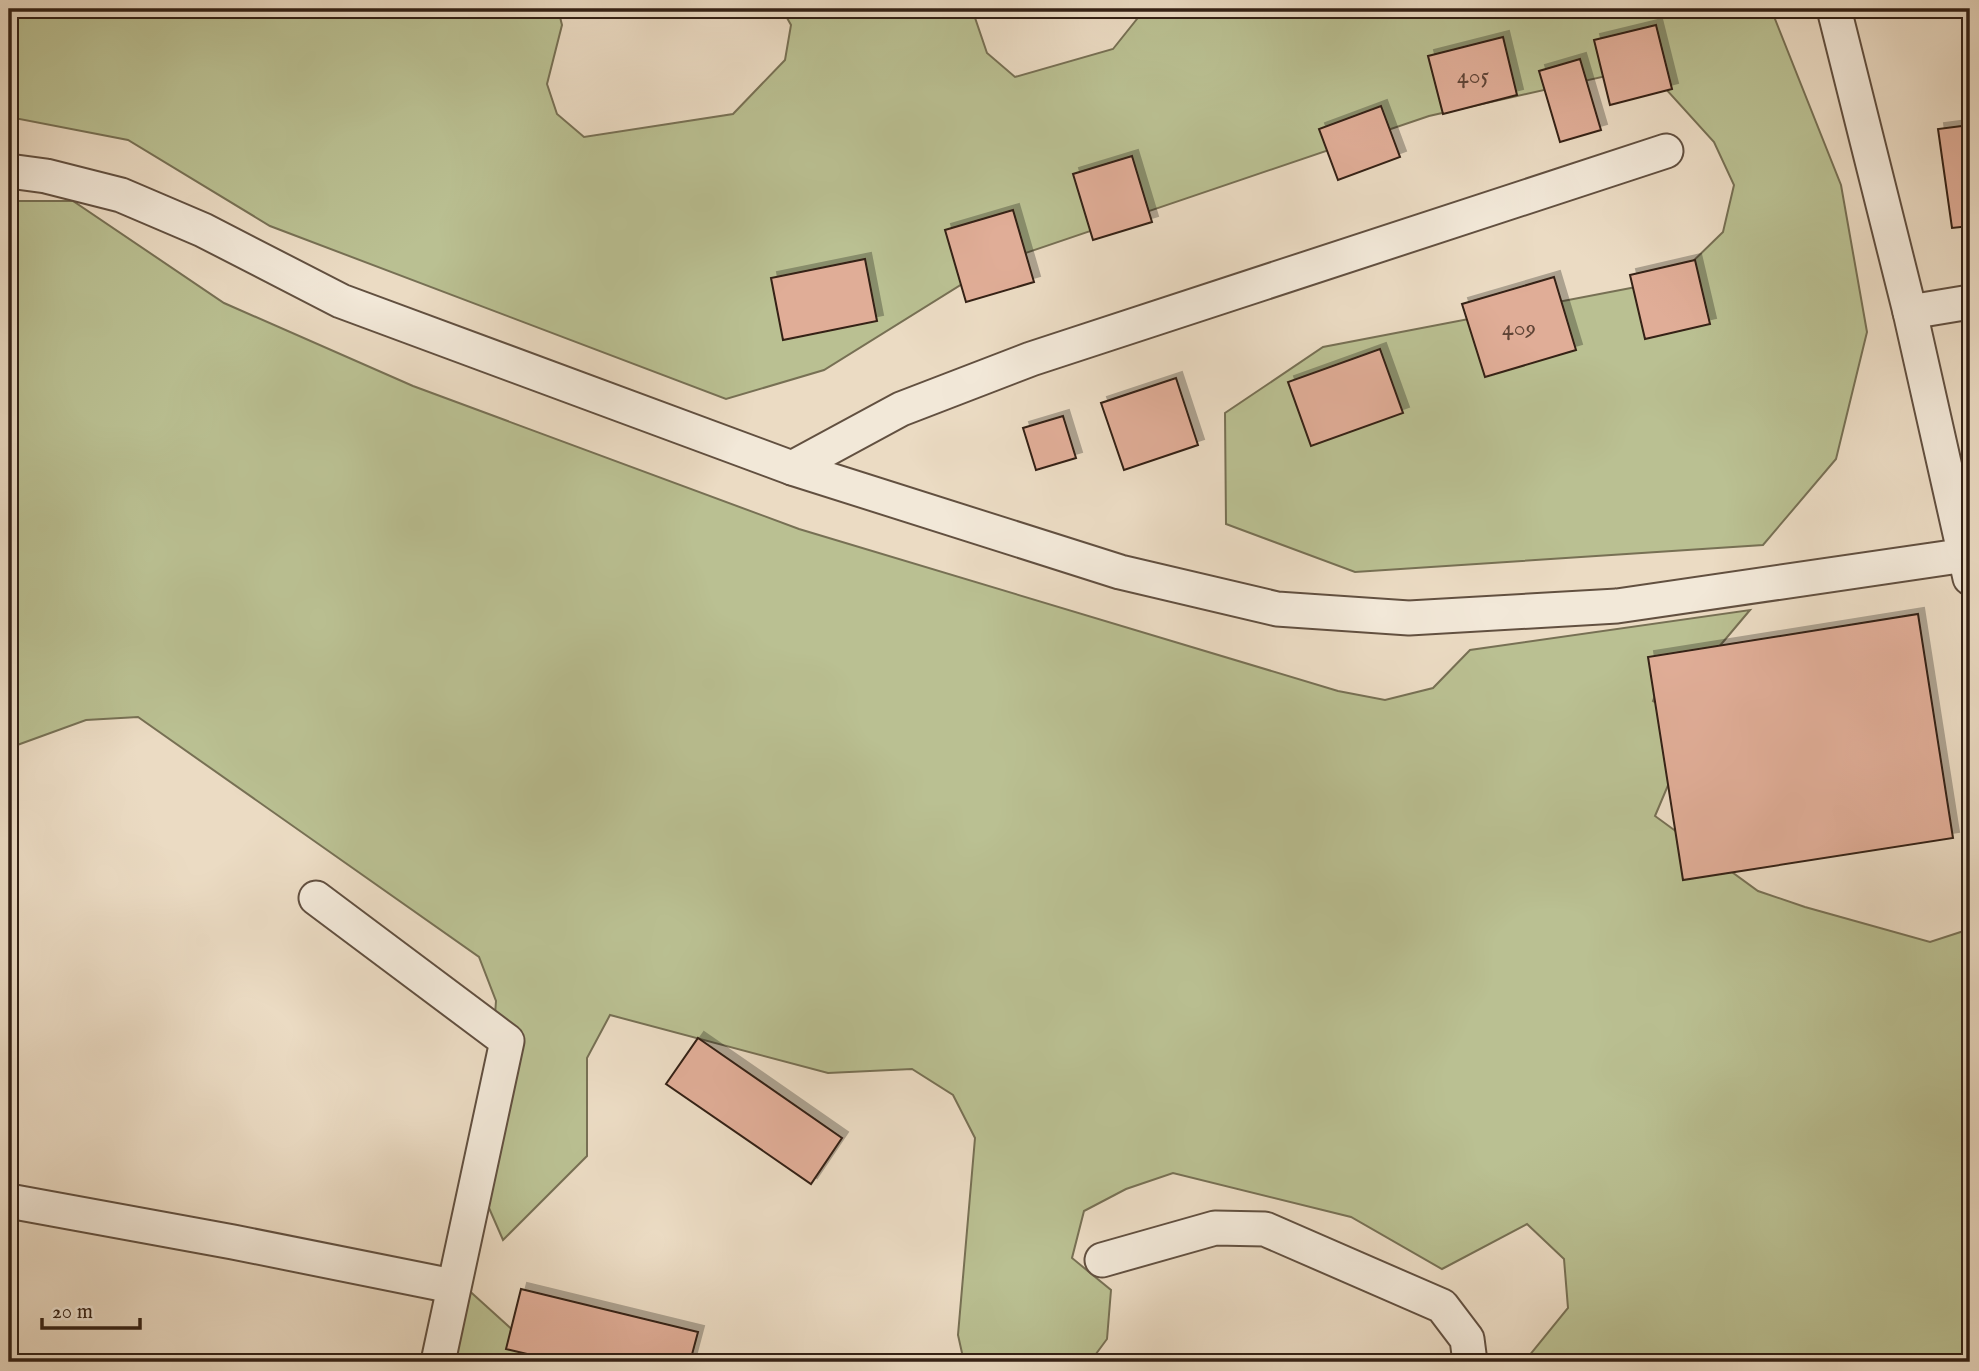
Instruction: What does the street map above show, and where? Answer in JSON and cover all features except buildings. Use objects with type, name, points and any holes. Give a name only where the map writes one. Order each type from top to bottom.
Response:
[{"type":"street","points":[[9,171],[46,176],[121,195],[203,230],[341,301],[792,468],[1120,572],[1290,610],[1409,618],[1617,607],[1968,566],[1910,312],[1834,9]]},
{"type":"street","points":[[792,468],[901,409],[1031,359],[1666,151]]},
{"type":"street","points":[[1910,312],[1970,302]]},
{"type":"street","points":[[316,898],[507,1041],[452,1286],[438,1362]]},
{"type":"street","points":[[9,1201],[452,1286]]},
{"type":"street","points":[[1102,1260],[1215,1228],[1265,1229],[1442,1306],[1467,1339],[1470,1362]]},
{"type":"green space","points":[[9,9],[558,9],[562,25],[547,84],[557,114],[584,137],[733,114],[785,60],[791,25],[782,9],[972,9],[987,53],[1015,77],[1113,49],[1145,9],[1771,9],[1841,185],[1867,332],[1836,459],[1763,545],[1355,572],[1226,524],[1225,413],[1323,347],[1636,287],[1683,271],[1723,232],[1734,185],[1714,142],[1646,67],[1429,116],[996,263],[824,370],[726,399],[270,226],[128,140],[9,117]]},
{"type":"green space","points":[[9,201],[73,201],[224,303],[413,386],[799,529],[1338,691],[1385,700],[1433,688],[1470,650],[1750,610],[1718,648],[1670,655],[1653,701],[1694,724],[1655,816],[1758,891],[1930,942],[1970,929],[1970,1362],[1524,1362],[1568,1308],[1564,1259],[1527,1224],[1442,1269],[1351,1217],[1173,1173],[1126,1189],[1084,1211],[1072,1258],[1111,1290],[1107,1339],[1090,1362],[964,1362],[958,1335],[975,1138],[953,1095],[912,1069],[828,1073],[610,1015],[587,1058],[587,1156],[503,1240],[482,1192],[496,1001],[479,957],[138,717],[86,720],[9,748]]},
{"type":"green space","points":[[464,1286],[548,1362],[439,1362]]}]
